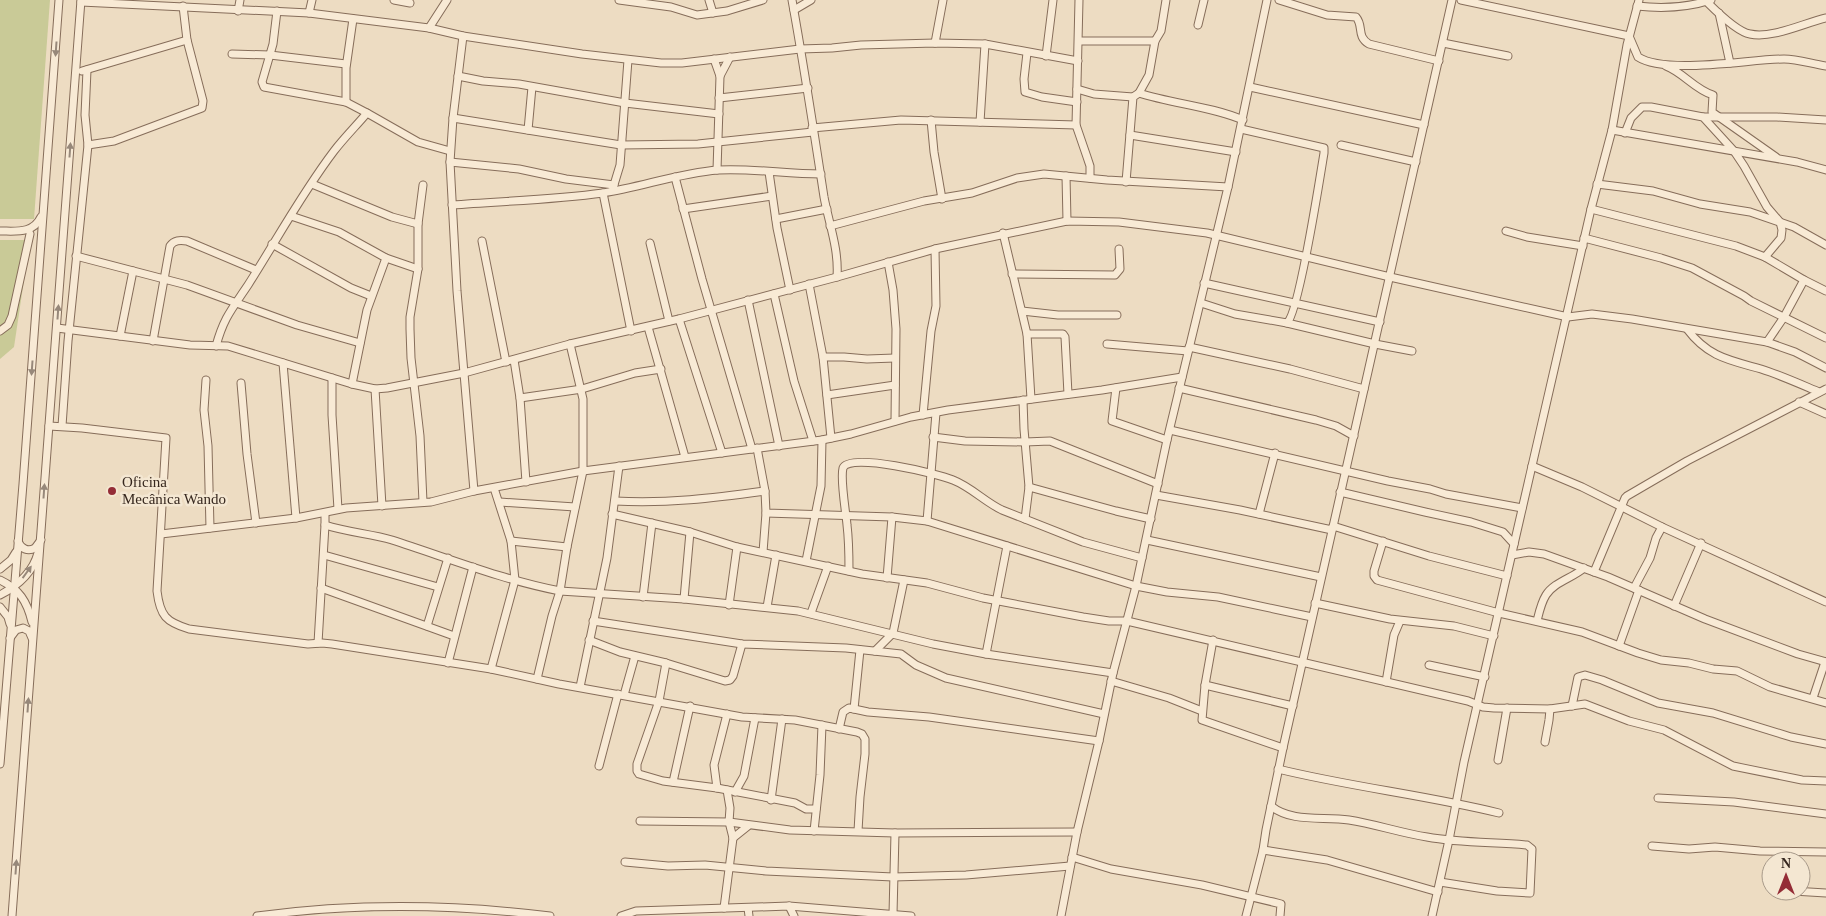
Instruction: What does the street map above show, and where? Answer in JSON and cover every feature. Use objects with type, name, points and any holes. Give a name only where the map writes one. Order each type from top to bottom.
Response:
[{"type":"street","points":[[0,764],[59,0]]},
{"type":"street","points":[[238,10],[240,0]]},
{"type":"street","points":[[309,13],[312,0]]},
{"type":"street","points":[[394,0],[410,3]]},
{"type":"street","points":[[429,28],[447,0]]},
{"type":"street","points":[[619,0],[671,4],[698,15],[713,13],[740,3],[762,0]]},
{"type":"street","points":[[709,0],[713,13]]},
{"type":"street","points":[[792,0],[808,88],[826,210],[838,259],[837,277]]},
{"type":"street","points":[[794,10],[811,0]]},
{"type":"street","points":[[935,43],[943,0]]},
{"type":"street","points":[[1046,56],[1053,0]]},
{"type":"street","points":[[1079,0],[1076,125],[1090,166],[1090,178]]},
{"type":"street","points":[[1126,182],[1136,95],[1149,75],[1155,41],[1161,31],[1166,0]]},
{"type":"street","points":[[1198,25],[1204,0]]},
{"type":"street","points":[[1061,916],[1077,832],[1113,672],[1147,540],[1167,440],[1236,152],[1267,0]]},
{"type":"street","points":[[1279,0],[1327,15],[1356,17],[1359,20],[1362,37],[1369,44],[1439,61]]},
{"type":"street","points":[[1246,916],[1263,850],[1278,769],[1452,0]]},
{"type":"street","points":[[1461,0],[1629,36]]},
{"type":"street","points":[[12,916],[81,1],[309,13],[429,28],[463,36],[628,60],[682,62],[861,44],[935,43],[985,44],[1078,61]]},
{"type":"street","points":[[1432,916],[1522,508],[1568,317],[1591,209],[1612,130],[1629,36],[1638,3],[1667,8],[1709,1],[1719,12],[1744,32],[1757,35],[1794,28],[1826,18]]},
{"type":"street","points":[[88,146],[114,141],[202,108],[203,101],[187,40],[184,6]]},
{"type":"street","points":[[277,11],[270,55],[263,76],[262,84],[264,87],[346,102],[418,142],[450,151]]},
{"type":"street","points":[[1719,12],[1730,62]]},
{"type":"street","points":[[346,102],[346,64],[353,19]]},
{"type":"street","points":[[463,36],[453,118],[450,162],[457,290],[474,491]]},
{"type":"street","points":[[1629,36],[1638,57],[1661,64],[1683,75],[1698,90],[1713,95],[1712,109],[1718,117],[1778,159]]},
{"type":"street","points":[[75,73],[187,40]]},
{"type":"street","points":[[1079,42],[1155,41]]},
{"type":"street","points":[[980,122],[985,44]]},
{"type":"street","points":[[1443,44],[1508,56]]},
{"type":"street","points":[[1028,53],[1024,79],[1025,92],[1042,97],[1077,102]]},
{"type":"street","points":[[232,54],[270,55],[346,64]]},
{"type":"street","points":[[720,76],[730,57]]},
{"type":"street","points":[[714,59],[720,76],[717,170]]},
{"type":"street","points":[[1661,64],[1695,65],[1786,59],[1826,66]]},
{"type":"street","points":[[613,188],[619,170],[628,60]]},
{"type":"street","points":[[62,426],[69,329],[88,146],[85,115],[87,70]]},
{"type":"street","points":[[458,76],[625,103],[719,114]]},
{"type":"street","points":[[528,130],[532,87]]},
{"type":"street","points":[[1250,87],[1424,125]]},
{"type":"street","points":[[719,98],[808,88]]},
{"type":"street","points":[[1077,89],[1094,94],[1136,95],[1163,100],[1224,113],[1243,120]]},
{"type":"street","points":[[1625,133],[1631,118],[1642,107],[1652,107],[1703,117],[1814,118],[1826,120]]},
{"type":"street","points":[[216,346],[221,326],[235,302],[248,286],[272,244],[333,152],[367,113]]},
{"type":"street","points":[[1703,117],[1734,152],[1767,207],[1780,222],[1781,238],[1765,257]]},
{"type":"street","points":[[453,118],[621,145],[719,142],[901,120],[1076,125]]},
{"type":"street","points":[[931,120],[942,199]]},
{"type":"street","points":[[1241,129],[1324,148],[1305,257],[1295,304],[1290,321],[1287,323]]},
{"type":"street","points":[[1612,130],[1778,159],[1826,170]]},
{"type":"street","points":[[1130,135],[1236,152]]},
{"type":"street","points":[[1341,144],[1416,162]]},
{"type":"street","points":[[450,162],[519,169],[613,188]]},
{"type":"street","points":[[452,206],[603,193],[613,188],[717,170],[821,174]]},
{"type":"street","points":[[769,172],[790,290]]},
{"type":"street","points":[[830,226],[924,201],[987,189],[1025,176],[1044,174],[1126,182],[1228,187]]},
{"type":"street","points":[[1066,176],[1067,221]]},
{"type":"street","points":[[675,177],[711,310],[755,449],[765,491],[766,513],[763,552]]},
{"type":"street","points":[[312,184],[392,217],[418,224]]},
{"type":"street","points":[[1597,184],[1653,191],[1700,204],[1750,212],[1780,222],[1826,244]]},
{"type":"street","points":[[422,185],[418,224],[418,269],[410,323],[411,358],[416,384],[422,458],[423,502]]},
{"type":"street","points":[[603,193],[631,331]]},
{"type":"street","points":[[683,209],[772,196]]},
{"type":"street","points":[[1591,209],[1731,244],[1765,257],[1826,291]]},
{"type":"street","points":[[0,231],[34,228],[44,210]]},
{"type":"street","points":[[776,219],[826,210]]},
{"type":"street","points":[[291,216],[339,232],[386,258],[418,269]]},
{"type":"street","points":[[57,328],[198,346],[228,346],[352,384],[375,389],[416,384],[464,373],[570,344],[679,319],[837,277],[935,248],[1067,221],[1119,222],[1216,235],[1568,317],[1592,314],[1632,319],[1767,342],[1795,352],[1826,368]]},
{"type":"street","points":[[15,231],[30,234],[34,237],[40,259]]},
{"type":"street","points":[[1506,231],[1527,237],[1584,242],[1661,258],[1692,268],[1744,296],[1751,302],[1826,338]]},
{"type":"street","points":[[1003,233],[1026,334],[1027,399],[1024,442],[1029,487],[1025,519]]},
{"type":"street","points":[[0,331],[8,325],[12,316],[30,234]]},
{"type":"street","points":[[153,341],[172,242],[187,241],[256,270]]},
{"type":"street","points":[[482,241],[506,362]]},
{"type":"street","points":[[650,243],[670,321]]},
{"type":"street","points":[[272,244],[351,288],[371,296]]},
{"type":"street","points":[[923,415],[931,330],[936,306],[935,248]]},
{"type":"street","points":[[1012,274],[1115,275],[1120,269],[1119,250]]},
{"type":"street","points":[[76,256],[164,279],[235,302],[296,325],[360,343]]},
{"type":"street","points":[[352,384],[371,296],[386,258]]},
{"type":"street","points":[[888,262],[895,310],[895,421]]},
{"type":"street","points":[[120,336],[133,271]]},
{"type":"street","points":[[1767,342],[1784,317],[1804,280]]},
{"type":"street","points":[[1204,283],[1380,322]]},
{"type":"street","points":[[809,284],[823,357],[832,438]]},
{"type":"street","points":[[774,294],[794,381],[813,441]]},
{"type":"street","points":[[748,300],[779,446]]},
{"type":"street","points":[[1201,303],[1235,314],[1287,323],[1412,351]]},
{"type":"street","points":[[1022,311],[1117,315]]},
{"type":"street","points":[[679,319],[722,453]]},
{"type":"street","points":[[648,326],[685,457]]},
{"type":"street","points":[[1687,329],[1699,343],[1714,354],[1738,364],[1760,369],[1823,390]]},
{"type":"street","points":[[1026,334],[1063,334],[1065,337],[1068,394]]},
{"type":"street","points":[[537,679],[560,591],[583,471],[584,409],[582,389],[570,344]]},
{"type":"street","points":[[1107,344],[1189,349],[1290,369],[1364,389]]},
{"type":"street","points":[[823,357],[895,358]]},
{"type":"street","points":[[514,360],[520,398],[526,482]]},
{"type":"street","points":[[283,363],[296,518]]},
{"type":"street","points":[[520,398],[582,389],[635,373],[661,369]]},
{"type":"street","points":[[161,534],[296,518],[338,509],[436,501],[474,491],[583,471],[822,440],[923,415],[1182,377]]},
{"type":"street","points":[[332,378],[332,415],[338,509]]},
{"type":"street","points":[[206,380],[204,410],[208,446],[210,528]]},
{"type":"street","points":[[241,383],[247,454],[256,523]]},
{"type":"street","points":[[827,395],[895,385]]},
{"type":"street","points":[[1116,388],[1112,421],[1167,440]]},
{"type":"street","points":[[1179,388],[1316,420],[1336,426],[1354,436]]},
{"type":"street","points":[[375,389],[382,506]]},
{"type":"street","points":[[1594,572],[1627,496],[1657,478],[1823,390]]},
{"type":"street","points":[[1799,402],[1826,414]]},
{"type":"street","points":[[927,521],[936,413]]},
{"type":"street","points":[[49,426],[166,438],[158,598],[165,618],[172,624],[189,629],[308,644],[318,643],[492,669],[727,714],[755,718],[782,718],[857,732],[862,734],[864,739],[865,754],[858,831]]},
{"type":"street","points":[[1170,430],[1446,494],[1522,508]]},
{"type":"street","points":[[934,437],[965,441],[1024,442],[1044,440],[1060,444],[1158,484]]},
{"type":"street","points":[[806,561],[817,514],[822,470],[822,440]]},
{"type":"street","points":[[1258,514],[1275,453]]},
{"type":"street","points":[[849,571],[842,476],[844,466],[847,463],[858,462],[884,464],[930,473],[960,483],[992,506],[1083,542],[1142,558]]},
{"type":"street","points":[[580,687],[600,594],[619,466]]},
{"type":"street","points":[[1532,466],[1826,602]]},
{"type":"street","points":[[1029,487],[1151,519]]},
{"type":"street","points":[[492,669],[514,580],[511,541],[494,488]]},
{"type":"street","points":[[615,501],[666,502],[765,491]]},
{"type":"street","points":[[1340,492],[1471,522],[1503,532],[1514,544]]},
{"type":"street","points":[[1156,495],[1333,528],[1507,576]]},
{"type":"street","points":[[500,502],[575,507]]},
{"type":"street","points":[[318,643],[325,513]]},
{"type":"street","points":[[766,513],[892,517],[927,521],[1136,586],[1167,592],[1218,597],[1312,617]]},
{"type":"street","points":[[612,514],[690,532],[737,547],[849,571],[927,583],[983,598],[1100,620],[1127,621],[1213,640],[1302,663],[1468,701],[1488,708],[1550,709],[1585,704],[1630,721],[1664,730],[1738,768],[1802,780],[1826,781]]},
{"type":"street","points":[[887,578],[892,517]]},
{"type":"street","points":[[643,597],[652,523]]},
{"type":"street","points":[[325,526],[383,538],[514,580],[560,591],[684,599],[811,613],[912,639],[986,654],[1113,672]]},
{"type":"street","points":[[1619,646],[1637,589],[1662,527]]},
{"type":"street","points":[[684,599],[690,532]]},
{"type":"street","points":[[18,538],[22,548],[29,550],[35,548],[41,540]]},
{"type":"street","points":[[0,595],[14,587],[29,571],[37,556],[41,540]]},
{"type":"street","points":[[1147,540],[1321,577]]},
{"type":"street","points":[[511,541],[567,547]]},
{"type":"street","points":[[1383,541],[1374,571],[1374,576],[1377,580],[1499,613],[1582,632],[1660,660],[1737,671],[1770,687],[1826,703]]},
{"type":"street","points":[[1674,606],[1701,543]]},
{"type":"street","points":[[986,654],[1007,546]]},
{"type":"street","points":[[729,605],[737,547]]},
{"type":"street","points":[[0,569],[11,560],[17,549]]},
{"type":"street","points":[[1512,554],[1537,552],[1584,568],[1674,606],[1798,654],[1826,662],[1812,698]]},
{"type":"street","points":[[324,555],[438,587]]},
{"type":"street","points":[[767,607],[776,555]]},
{"type":"street","points":[[428,626],[448,558]]},
{"type":"street","points":[[811,613],[828,566]]},
{"type":"street","points":[[448,663],[473,567]]},
{"type":"street","points":[[1536,621],[1546,595],[1554,587],[1579,573],[1584,568]]},
{"type":"street","points":[[0,580],[14,587],[28,607],[34,630]]},
{"type":"street","points":[[875,651],[893,633],[904,580]]},
{"type":"street","points":[[321,588],[454,636]]},
{"type":"street","points":[[1315,603],[1400,621],[1446,624],[1494,636]]},
{"type":"street","points":[[0,607],[8,617],[11,628]]},
{"type":"street","points":[[593,621],[742,644],[875,651],[903,655],[916,665],[946,678],[1104,714]]},
{"type":"street","points":[[1386,682],[1394,635],[1400,621]]},
{"type":"street","points":[[10,638],[16,630],[23,628],[29,631],[33,640]]},
{"type":"street","points":[[589,640],[635,656],[666,663],[725,681],[730,680],[733,676],[742,644]]},
{"type":"street","points":[[1213,640],[1202,711],[1204,722],[1283,748]]},
{"type":"street","points":[[854,708],[860,650]]},
{"type":"street","points":[[599,766],[635,656]]},
{"type":"street","points":[[666,663],[659,701],[637,764],[639,774],[647,778],[717,788],[795,804],[806,809],[816,808]]},
{"type":"street","points":[[1429,665],[1485,677]]},
{"type":"street","points":[[1572,706],[1578,677],[1585,674],[1658,703],[1713,713],[1791,737],[1826,744]]},
{"type":"street","points":[[1111,681],[1169,698],[1202,711]]},
{"type":"street","points":[[1205,685],[1293,706]]},
{"type":"street","points":[[673,782],[690,706]]},
{"type":"street","points":[[839,729],[843,712],[849,708],[854,708],[868,712],[935,718],[1099,741]]},
{"type":"street","points":[[1498,760],[1507,708]]},
{"type":"street","points":[[1545,742],[1550,709]]},
{"type":"street","points":[[717,788],[714,765],[727,714]]},
{"type":"street","points":[[735,792],[744,776],[755,718]]},
{"type":"street","points":[[772,800],[782,718]]},
{"type":"street","points":[[814,831],[820,775],[822,725]]},
{"type":"street","points":[[1278,769],[1310,777],[1456,802],[1499,813]]},
{"type":"street","points":[[724,908],[733,838],[729,822],[730,808],[727,790]]},
{"type":"street","points":[[1658,798],[1734,802],[1826,814]]},
{"type":"street","points":[[1270,806],[1282,813],[1294,816],[1348,820],[1426,837],[1530,846],[1532,849],[1532,892],[1528,894],[1440,882]]},
{"type":"street","points":[[640,821],[729,822],[748,826],[814,831],[895,833],[1077,832]]},
{"type":"street","points":[[733,838],[748,826]]},
{"type":"street","points":[[893,914],[895,833]]},
{"type":"street","points":[[1652,846],[1689,849],[1715,847],[1760,851],[1826,852]]},
{"type":"street","points":[[1263,850],[1327,860],[1438,892]]},
{"type":"street","points":[[1072,857],[1111,869],[1194,884],[1281,904],[1280,916]]},
{"type":"street","points":[[625,862],[668,866],[692,865],[893,877],[966,875],[1070,866]]},
{"type":"street","points":[[1811,892],[1826,893]]},
{"type":"street","points":[[257,916],[389,906],[437,906],[550,916]]},
{"type":"street","points":[[623,916],[636,911],[667,913],[709,912],[724,908],[789,906],[836,913],[911,916]]},
{"type":"street","points":[[789,906],[794,916]]},
{"type":"street","points":[[798,916],[801,907]]},
{"type":"street","points":[[748,908],[750,916]]},
{"type":"green space","points":[[0,0],[50,0],[34,219],[0,219]]},
{"type":"green space","points":[[0,240],[30,240],[14,347],[0,359]]},
{"type":"place","name":"Oficina Mecânica Wando","points":[[112,491]]}]
